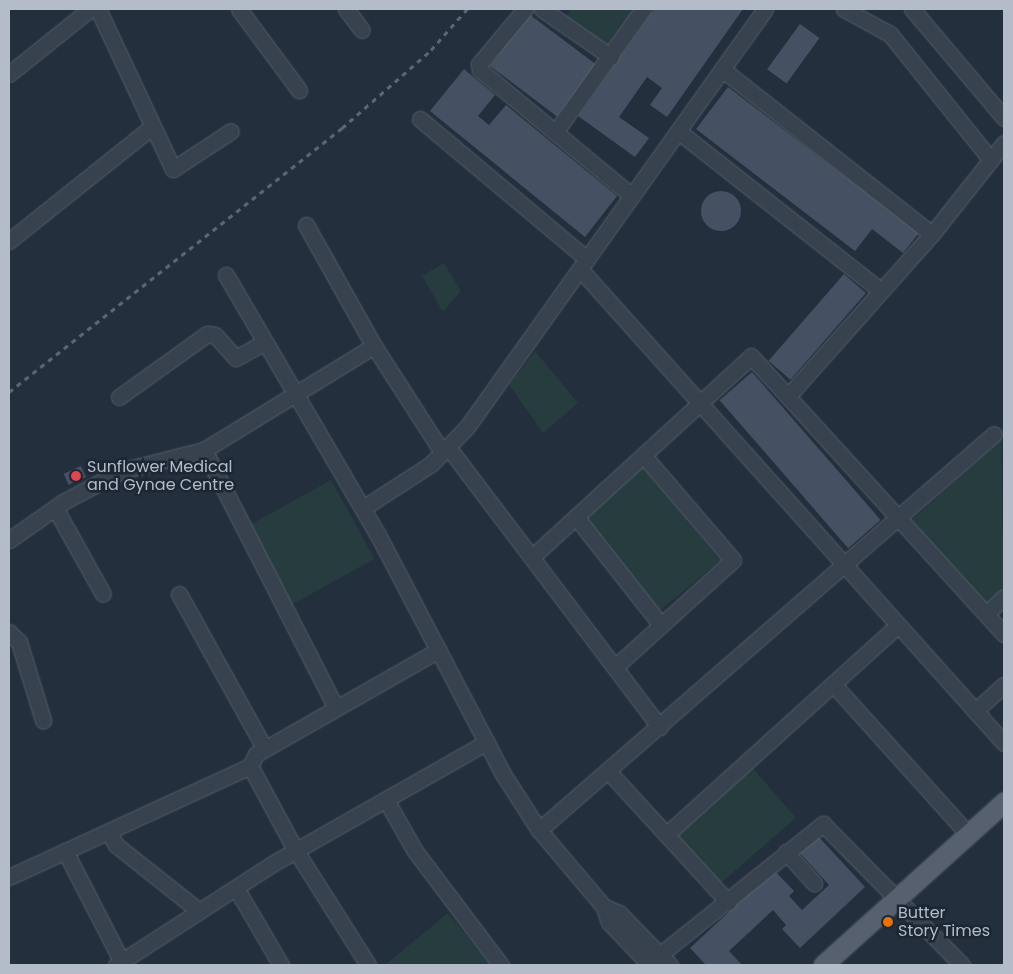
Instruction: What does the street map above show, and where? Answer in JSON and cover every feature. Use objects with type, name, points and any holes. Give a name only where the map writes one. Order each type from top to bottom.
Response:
[{"type":"main road","points":[[823,965],[1004,802]]},
{"type":"street","points":[[9,74],[90,9]]},
{"type":"street","points":[[98,9],[173,169],[231,131]]},
{"type":"street","points":[[346,9],[362,30]]},
{"type":"street","points":[[525,9],[479,64],[480,70],[556,131],[632,196]]},
{"type":"street","points":[[542,9],[562,14],[611,57]]},
{"type":"street","points":[[556,131],[611,57],[643,9]]},
{"type":"street","points":[[363,508],[445,450],[467,427],[765,9]]},
{"type":"street","points":[[844,9],[890,34],[991,160]]},
{"type":"street","points":[[912,9],[1004,118]]},
{"type":"street","points":[[242,10],[299,90]]},
{"type":"street","points":[[722,69],[932,234]]},
{"type":"street","points":[[420,119],[583,264],[700,403],[1004,743]]},
{"type":"street","points":[[9,241],[153,126]]},
{"type":"street","points":[[678,131],[882,291]]},
{"type":"street","points":[[788,396],[932,234],[1004,143]]},
{"type":"street","points":[[306,225],[374,346],[445,450],[532,557],[660,727]]},
{"type":"street","points":[[226,275],[363,508],[487,742],[539,830],[604,906],[619,912],[656,963],[786,852],[822,824],[898,898],[962,965]]},
{"type":"street","points":[[120,398],[207,334],[215,335],[236,358],[265,342]]},
{"type":"street","points":[[9,540],[55,508],[121,472],[204,450],[374,346]]},
{"type":"street","points":[[532,557],[751,356],[1004,634]]},
{"type":"street","points":[[539,830],[846,566],[994,434]]},
{"type":"street","points":[[204,450],[336,708]]},
{"type":"street","points":[[615,667],[733,560],[643,455]]},
{"type":"street","points":[[55,508],[103,594]]},
{"type":"street","points":[[576,517],[661,625]]},
{"type":"street","points":[[179,594],[265,749]]},
{"type":"street","points":[[986,614],[1004,598]]},
{"type":"street","points":[[668,833],[898,625]]},
{"type":"street","points":[[9,632],[19,642],[43,720]]},
{"type":"street","points":[[10,872],[108,833],[250,766],[265,749],[438,650]]},
{"type":"street","points":[[833,684],[968,834]]},
{"type":"street","points":[[975,710],[1004,685]]},
{"type":"street","points":[[65,851],[119,963],[296,850],[487,742]]},
{"type":"street","points":[[250,766],[296,850],[368,965]]},
{"type":"street","points":[[608,771],[668,833],[728,902]]},
{"type":"street","points":[[386,800],[432,875],[501,965]]},
{"type":"street","points":[[108,833],[116,845],[199,911]]},
{"type":"street","points":[[786,852],[814,883]]},
{"type":"street","points":[[236,888],[276,964]]},
{"type":"green space","points":[[571,9],[634,9],[605,49],[564,20]]},
{"type":"green space","points":[[444,263],[461,291],[443,312],[422,276]]},
{"type":"green space","points":[[535,351],[578,403],[543,433],[509,385]]},
{"type":"green space","points":[[1001,439],[1004,588],[987,604],[911,521]]},
{"type":"green space","points":[[643,467],[721,560],[660,610],[582,518]]},
{"type":"green space","points":[[331,480],[375,559],[292,605],[248,526]]},
{"type":"green space","points":[[750,765],[796,818],[717,887],[671,834]]},
{"type":"green space","points":[[448,913],[491,965],[385,965]]},
{"type":"building","points":[[654,9],[743,9],[667,117],[650,105],[662,88],[647,77],[619,117],[649,138],[635,157],[578,116]]},
{"type":"building","points":[[529,14],[596,65],[557,116],[490,66]]},
{"type":"building","points":[[800,24],[819,38],[787,83],[767,69]]},
{"type":"building","points":[[464,69],[495,95],[478,116],[489,125],[506,105],[617,196],[585,237],[430,111]]},
{"type":"building","points":[[728,87],[919,233],[903,253],[872,229],[855,251],[696,129]]},
{"type":"building","points":[[725,191],[732,194],[738,200],[741,211],[740,219],[732,228],[725,231],[717,231],[710,228],[702,219],[701,207],[704,200],[713,192]]},
{"type":"building","points":[[844,274],[866,293],[790,380],[769,361]]},
{"type":"building","points":[[752,372],[881,520],[848,548],[720,400]]},
{"type":"building","points":[[81,466],[86,477],[69,485],[64,474]]},
{"type":"building","points":[[817,835],[865,887],[800,948],[782,929],[786,925],[773,910],[729,951],[742,965],[706,965],[690,948],[774,870],[794,891],[789,896],[802,910],[829,885],[799,852]]},
{"type":"railway","points":[[9,392],[342,128],[431,50],[467,9]]},
{"type":"place","name":"Sunflower Medical and Gynae Centre","points":[[76,476]]},
{"type":"place","name":"Butter Story Times","points":[[888,922]]}]
